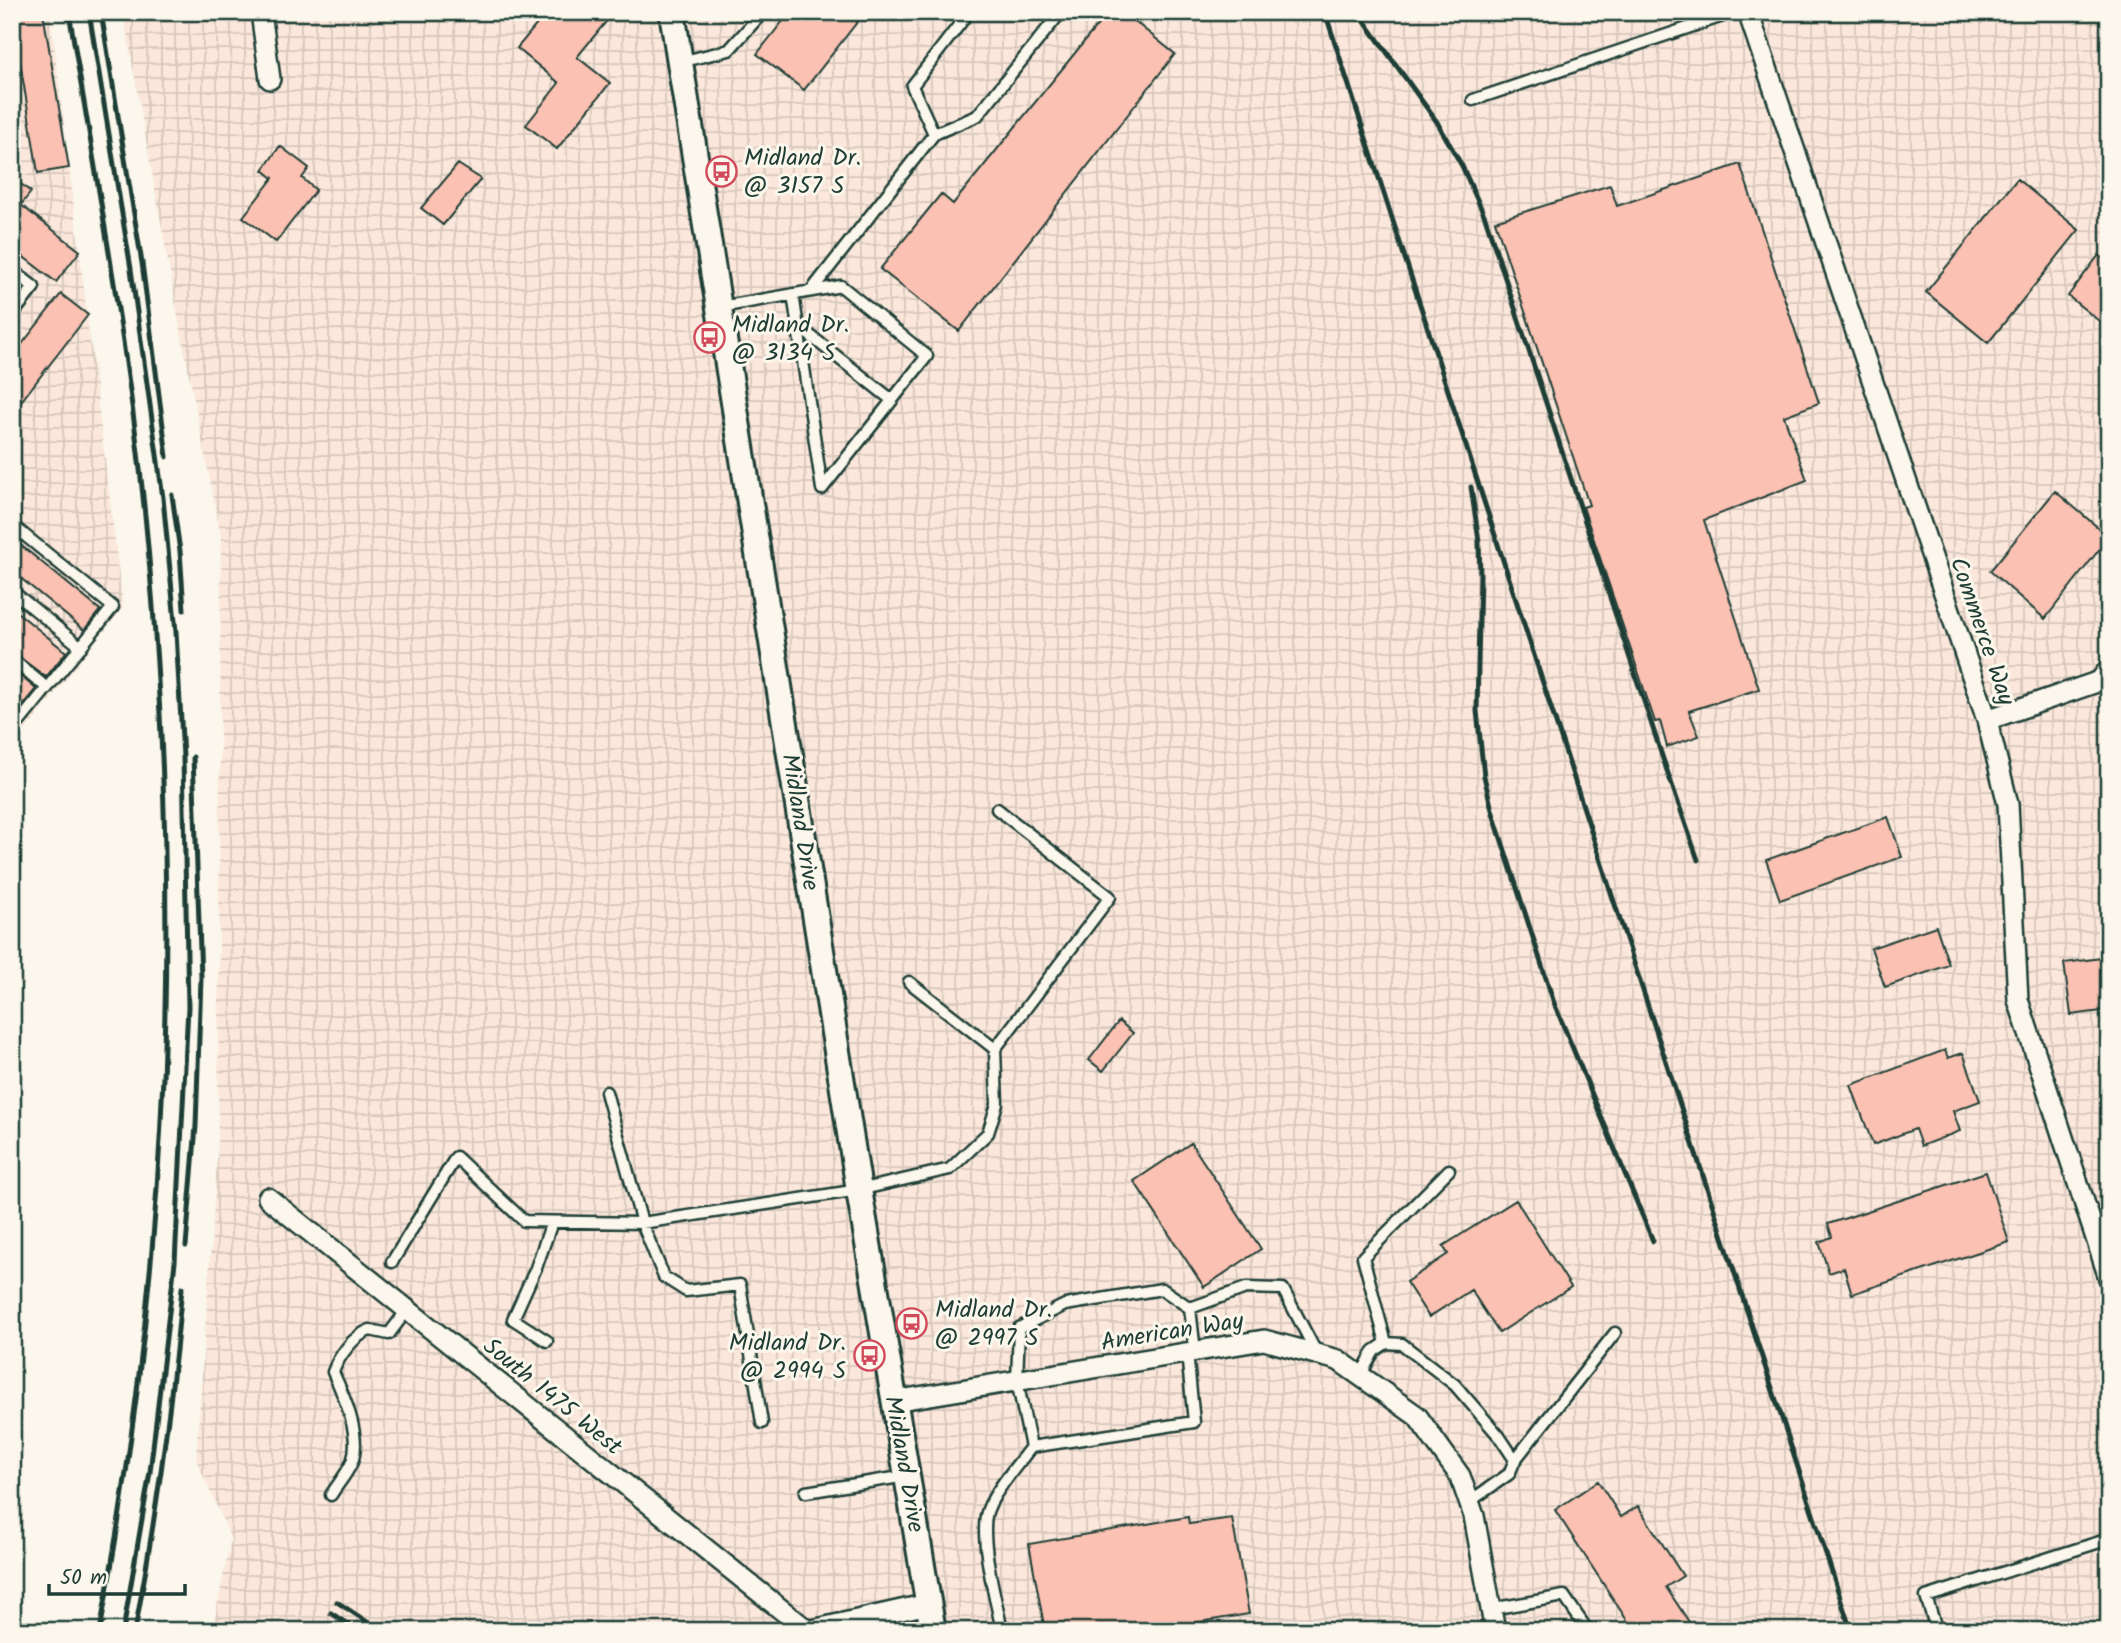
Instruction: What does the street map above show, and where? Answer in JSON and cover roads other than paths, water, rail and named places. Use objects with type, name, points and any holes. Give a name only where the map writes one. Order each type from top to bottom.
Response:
[{"type":"street","points":[[261,12],[270,79]]},
{"type":"street","name":"Midland Drive","points":[[672,12],[859,1190],[933,1631]]},
{"type":"street","name":"Commerce Way","points":[[1748,12],[1987,720],[2008,804],[2018,1000],[2109,1278]]},
{"type":"street","points":[[1987,720],[2100,681],[2109,669]]},
{"type":"street","name":"South 1475 West","points":[[268,1198],[808,1631],[928,1604]]},
{"type":"street","name":"American Way","points":[[894,1401],[1264,1340],[1338,1360],[1417,1416],[1460,1476],[1474,1516],[1495,1631]]},
{"type":"lane","points":[[680,62],[729,50],[763,12]]},
{"type":"lane","points":[[934,134],[912,86],[969,12]]},
{"type":"lane","points":[[811,291],[934,134],[976,116],[1061,12]]},
{"type":"lane","points":[[1473,100],[1735,12]]},
{"type":"lane","points":[[12,270],[34,287],[12,315]]},
{"type":"lane","points":[[719,307],[793,294],[841,286],[927,356],[822,489],[793,294]]},
{"type":"lane","points":[[798,326],[892,400]]},
{"type":"lane","points":[[12,525],[113,607],[12,731]]},
{"type":"lane","points":[[12,591],[81,647]]},
{"type":"lane","points":[[12,659],[47,688]]},
{"type":"lane","points":[[392,1262],[456,1157],[524,1221],[552,1222],[642,1223],[859,1190],[950,1169],[988,1133],[998,1104],[995,1049],[1110,897],[997,809]]},
{"type":"lane","points":[[909,982],[995,1049]]},
{"type":"lane","points":[[606,1092],[642,1223],[664,1277],[686,1291],[740,1285],[762,1423]]},
{"type":"lane","points":[[1386,1343],[1363,1256],[1449,1170]]},
{"type":"lane","points":[[547,1341],[513,1319],[536,1268],[552,1222]]},
{"type":"lane","points":[[1190,1308],[1247,1288],[1283,1289],[1317,1355]]},
{"type":"lane","points":[[1031,1447],[1017,1381],[1019,1328],[1065,1305],[1162,1289],[1190,1308]]},
{"type":"lane","points":[[1002,1631],[986,1545],[986,1514],[996,1493],[1031,1447],[1194,1422],[1190,1308]]},
{"type":"lane","points":[[331,1495],[352,1462],[354,1449],[353,1430],[345,1398],[333,1372],[358,1336],[370,1329],[388,1334],[407,1310]]},
{"type":"lane","points":[[1469,1502],[1509,1474],[1515,1461],[1615,1334]]},
{"type":"lane","points":[[1360,1376],[1374,1351],[1386,1343],[1402,1344],[1455,1385],[1499,1436],[1515,1461]]},
{"type":"lane","points":[[806,1492],[907,1476]]},
{"type":"lane","points":[[1937,1631],[1926,1597],[2109,1539]]},
{"type":"lane","points":[[1491,1609],[1564,1596],[1588,1631]]},
{"type":"railway","points":[[69,12],[113,279],[141,480],[155,635],[166,898],[163,1074],[152,1250],[130,1441],[100,1631]]},
{"type":"railway","points":[[89,12],[131,269],[163,498],[176,632],[183,757],[188,1007],[175,1262],[150,1472],[123,1631]]},
{"type":"railway","points":[[101,12],[142,263],[167,457]]},
{"type":"railway","points":[[1325,12],[1851,1631]]},
{"type":"railway","points":[[1358,12],[1437,122],[1462,166],[1485,217],[1698,860]]},
{"type":"railway","points":[[1471,487],[1479,541],[1480,575],[1477,711],[1484,776],[1492,810],[1554,1003],[1653,1241]]},
{"type":"railway","points":[[172,495],[180,551],[184,610]]},
{"type":"railway","points":[[186,1246],[196,1126],[201,978],[193,757]]},
{"type":"railway","points":[[135,1631],[163,1460],[182,1288]]},
{"type":"railway","points":[[337,1602],[381,1631]]},
{"type":"railway","points":[[331,1613],[358,1631]]},
{"type":"place","name":"Midland Dr. @ 3157 S","points":[[721,171]]},
{"type":"place","name":"Midland Dr. @ 3134 S","points":[[709,338]]},
{"type":"place","name":"Midland Dr. @ 2997 S","points":[[912,1323]]},
{"type":"place","name":"Midland Dr. @ 2994 S","points":[[869,1356]]}]
